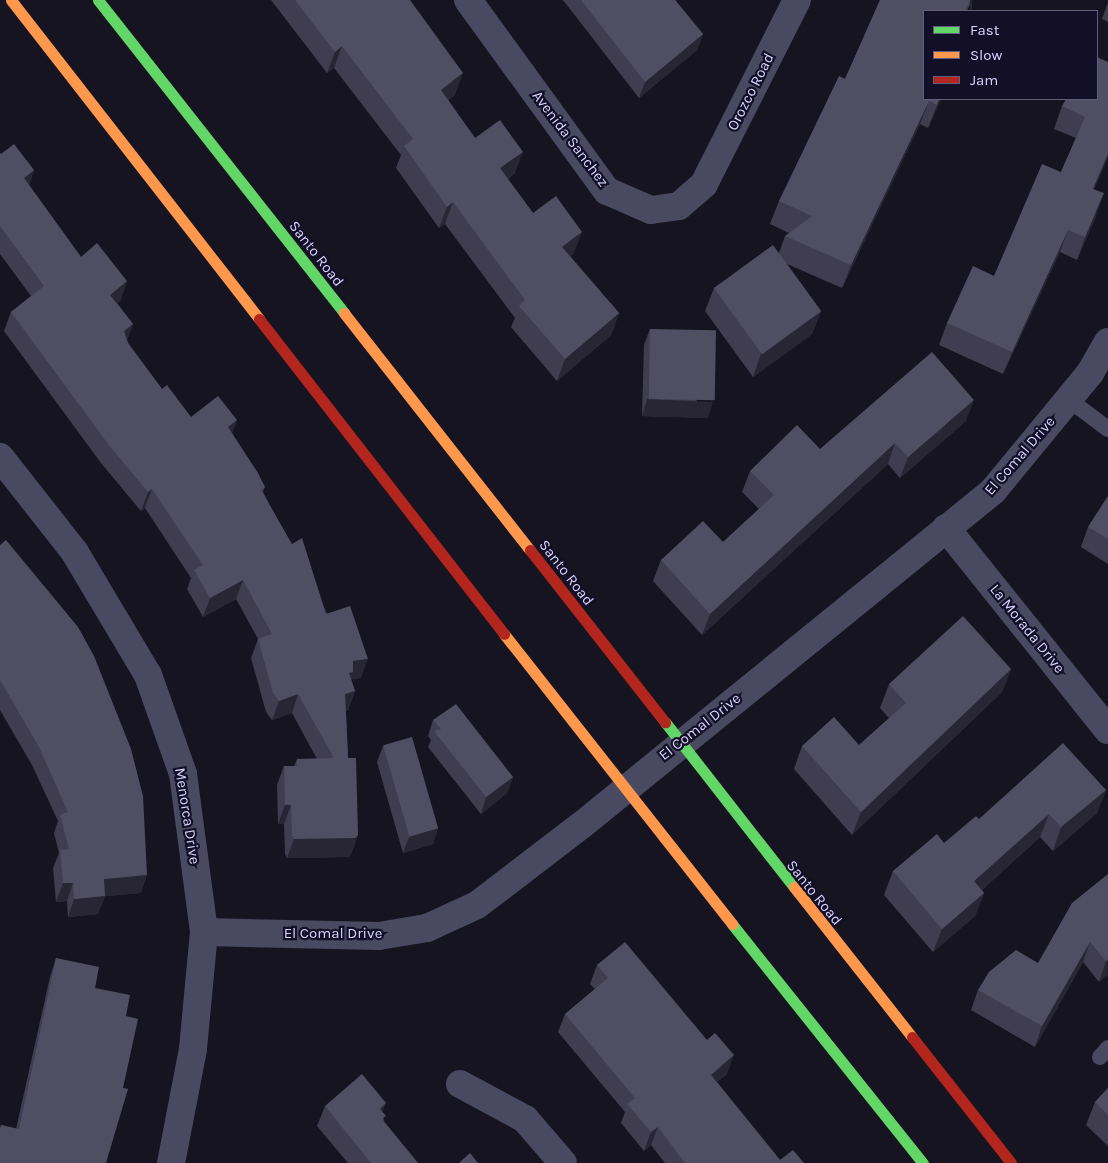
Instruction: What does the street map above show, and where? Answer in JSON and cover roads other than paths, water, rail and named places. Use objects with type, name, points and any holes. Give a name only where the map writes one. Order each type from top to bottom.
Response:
[{"type":"main road","points":[[11,0],[626,788],[923,1163]]},
{"type":"main road","name":"Santo Road","points":[[98,0],[678,743],[1011,1163]]},
{"type":"street","name":"Avenida Sanchez","points":[[468,0],[608,191],[650,210],[679,206],[704,184]]},
{"type":"street","name":"Orozco Road","points":[[704,184],[797,0]]},
{"type":"street","name":"El Comal Drive","points":[[204,932],[379,936],[427,928],[477,905],[626,788],[678,743],[993,491],[1068,399],[1108,342]]},
{"type":"street","name":"Menorca Drive","points":[[0,457],[74,551],[148,675],[183,774],[204,932],[193,1048],[170,1163]]},
{"type":"street","name":"La Morada Drive","points":[[946,528],[1108,730]]},
{"type":"street","points":[[460,1084],[525,1119],[563,1163]]},
{"type":"lane","points":[[1068,399],[1108,429]]}]
